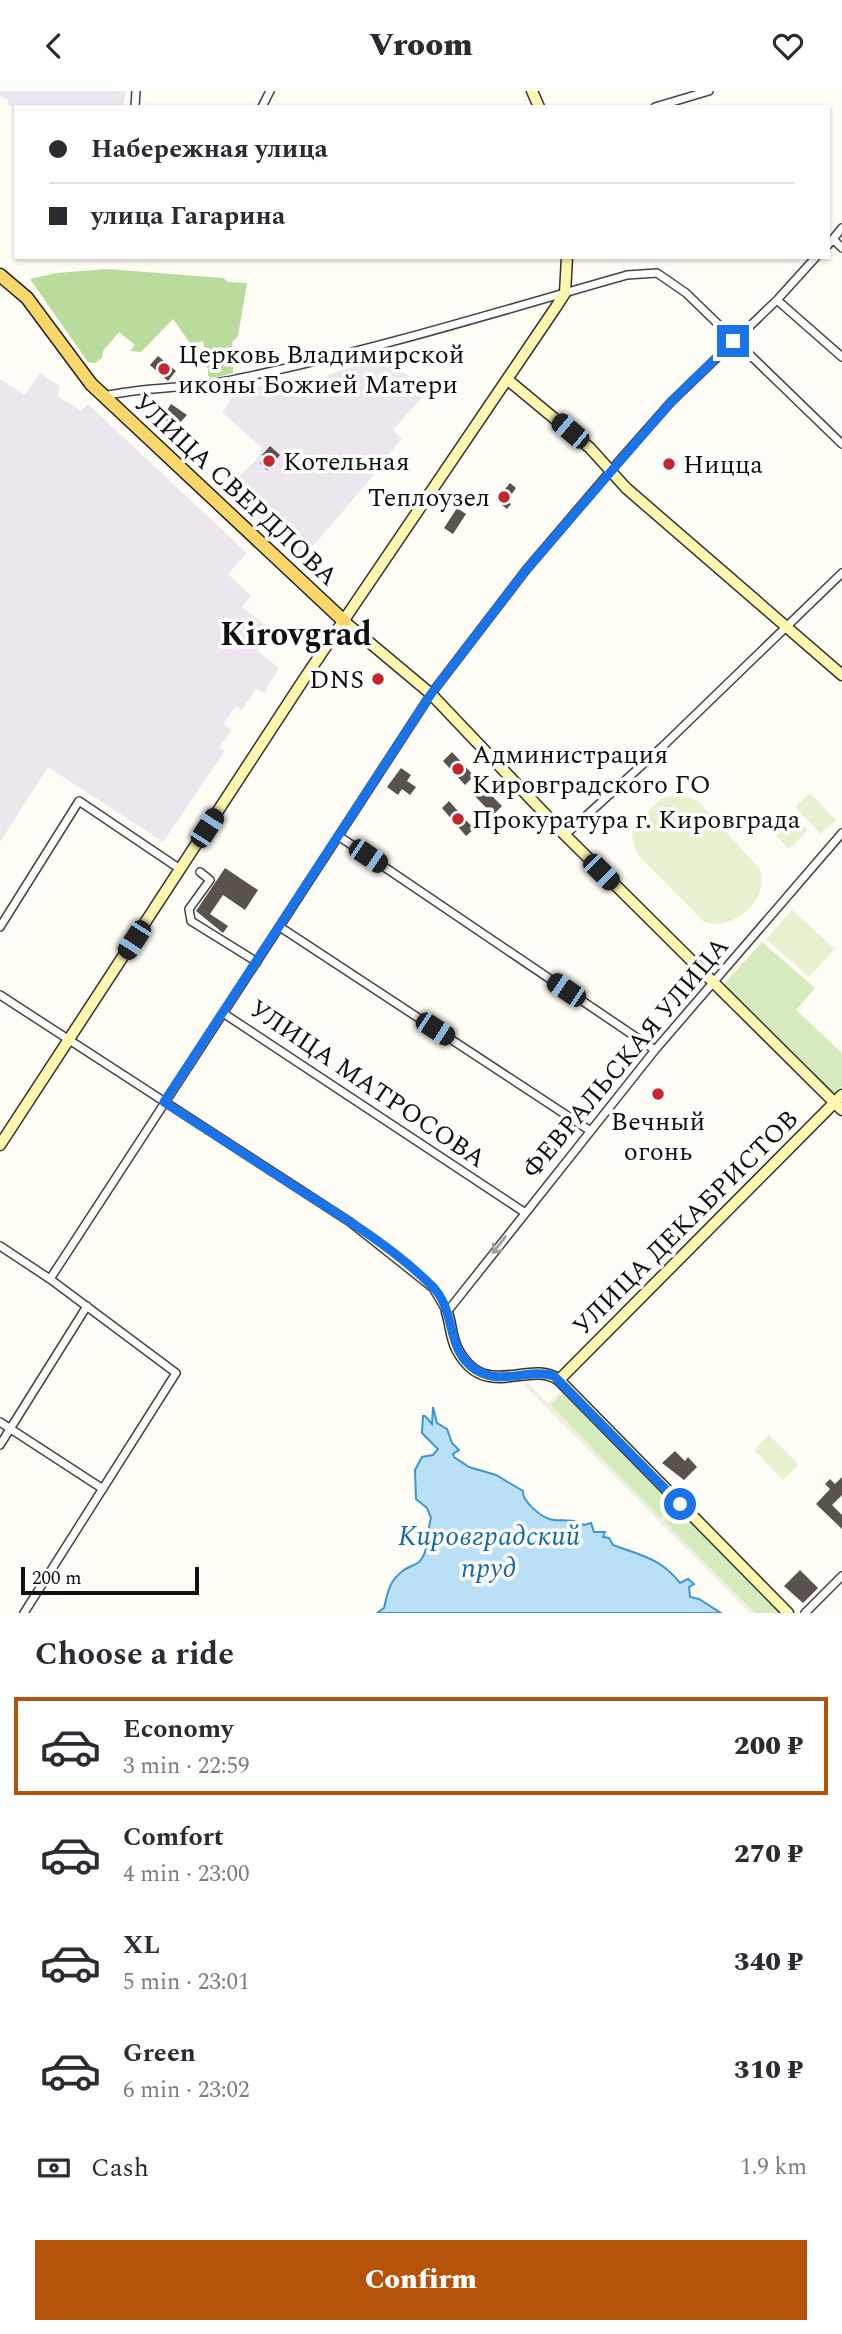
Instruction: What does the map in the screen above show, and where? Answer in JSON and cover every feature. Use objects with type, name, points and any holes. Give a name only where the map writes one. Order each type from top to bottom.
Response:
[{"type":"main road","points":[[0,1145],[304,679],[565,293],[566,259]]},
{"type":"main road","name":"УЛИЦА СВЕРДЛОВА","points":[[0,275],[23,293],[76,366],[104,396],[345,622],[431,694],[565,835],[712,983],[840,1103]]},
{"type":"main road","points":[[508,380],[590,448],[626,488],[842,675]]},
{"type":"main road","name":"УЛИЦА ДЕКАБРИСТОВ","points":[[559,1380],[840,1103]]},
{"type":"main road","points":[[447,1312],[458,1351],[478,1371],[505,1378],[542,1373],[559,1380],[788,1613]]},
{"type":"street","points":[[662,105],[709,91]]},
{"type":"street","points":[[842,228],[830,242],[842,247]]},
{"type":"street","points":[[50,1279],[431,694],[526,570],[611,470],[671,402],[777,300],[814,259]]},
{"type":"street","points":[[104,396],[133,390],[206,384],[278,370],[627,275],[657,273],[686,293],[842,444]]},
{"type":"street","points":[[777,300],[842,357]]},
{"type":"street","points":[[565,835],[663,746],[842,573]]},
{"type":"street","points":[[0,927],[79,801],[180,869]]},
{"type":"street","name":"ФЕВРАЛЬСКАЯ УЛИЦА","points":[[447,1312],[655,1049],[842,833]]},
{"type":"street","points":[[340,837],[655,1049]]},
{"type":"street","points":[[201,872],[210,880],[188,909],[191,921],[257,963]]},
{"type":"street","points":[[280,927],[589,1130]]},
{"type":"street","points":[[0,995],[367,1234],[433,1288],[445,1304],[447,1312]]},
{"type":"street","name":"УЛИЦА МАТРОСОВА","points":[[223,1013],[524,1212]]},
{"type":"street","points":[[0,1246],[50,1279],[176,1373],[24,1613]]},
{"type":"street","points":[[0,1445],[86,1306]]},
{"type":"street","points":[[0,1422],[103,1489]]},
{"type":"street","points":[[805,1613],[842,1576]]},
{"type":"shaded area","points":[[0,91],[126,91],[123,105],[14,105],[14,108],[7,103],[9,100],[0,96]]},
{"type":"shaded area","points":[[392,355],[397,359],[393,364],[416,382],[414,385],[425,394],[393,430],[402,439],[380,464],[375,460],[373,462],[379,469],[302,559],[226,489],[257,459],[262,448],[222,412],[236,392],[302,376],[306,385],[328,379],[327,375]]},
{"type":"shaded area","points":[[40,373],[60,386],[58,396],[81,411],[88,404],[247,553],[228,574],[251,596],[242,607],[273,631],[258,651],[279,668],[264,693],[256,689],[242,710],[236,706],[223,724],[232,730],[220,747],[225,751],[163,842],[48,767],[0,842],[0,379],[25,395]]},
{"type":"shaded area","points":[[526,1381],[548,1403],[561,1391],[563,1393],[550,1406],[661,1518],[674,1506],[676,1508],[664,1521],[755,1613],[750,1613],[523,1384]]},
{"type":"green space","points":[[107,269],[223,278],[228,282],[247,283],[238,336],[232,342],[233,373],[213,378],[208,376],[208,369],[201,357],[203,341],[197,343],[195,350],[173,319],[141,352],[130,351],[135,345],[119,332],[103,351],[102,358],[95,363],[88,362],[30,279],[56,273]]},
{"type":"green space","points":[[678,793],[698,801],[760,869],[762,880],[755,902],[737,918],[715,924],[704,922],[638,855],[632,838],[633,826],[661,799]]},
{"type":"green space","points":[[810,793],[836,820],[821,834],[795,807]]},
{"type":"green space","points":[[796,817],[808,830],[789,849],[776,836]]},
{"type":"green space","points":[[792,910],[835,949],[809,977],[766,939]]},
{"type":"green space","points":[[762,942],[815,988],[796,1010],[842,1053],[842,1086],[834,1094],[722,986]]},
{"type":"green space","points":[[563,1393],[674,1506],[661,1519],[550,1405]]},
{"type":"green space","points":[[769,1435],[799,1465],[783,1480],[754,1450]]},
{"type":"green space","points":[[676,1508],[781,1613],[755,1613],[663,1521]]},
{"type":"water","name":"Кировградский пруд","points":[[433,1407],[437,1423],[447,1429],[452,1443],[459,1450],[453,1454],[454,1457],[469,1467],[496,1475],[523,1491],[529,1504],[549,1519],[584,1525],[591,1523],[594,1532],[605,1532],[603,1537],[609,1538],[613,1545],[657,1563],[680,1583],[688,1579],[694,1584],[689,1587],[690,1597],[699,1599],[721,1613],[377,1613],[384,1608],[392,1582],[404,1570],[419,1562],[427,1546],[431,1518],[427,1508],[416,1499],[415,1470],[422,1457],[433,1455],[438,1449],[422,1433],[423,1416],[432,1424]]},
{"type":"building","name":"Церковь Владимирской иконы Божией Матери","points":[[158,356],[176,371],[168,381],[150,365]]},
{"type":"building","points":[[171,404],[187,415],[175,428],[162,418]]},
{"type":"building","name":"Котельная","points":[[270,446],[280,455],[267,470],[260,463],[265,458],[262,455]]},
{"type":"building","name":"Теплоузел","points":[[510,483],[516,488],[507,501],[511,504],[507,509],[496,500]]},
{"type":"building","points":[[457,508],[466,514],[453,534],[444,528]]},
{"type":"building","name":"Администрация Кировградского ГО","points":[[452,752],[474,776],[465,785],[443,761]]},
{"type":"building","points":[[401,768],[411,775],[407,781],[416,787],[410,795],[402,789],[398,795],[387,787]]},
{"type":"building","name":"Прокуратура г. Кировграда","points":[[481,785],[502,806],[493,815],[473,794]]},
{"type":"building","name":"Прокуратура г. Кировграда","points":[[449,801],[474,829],[466,836],[442,808]]},
{"type":"building","points":[[225,868],[258,890],[245,910],[223,895],[210,914],[228,926],[223,933],[196,911]]},
{"type":"building","points":[[675,1451],[685,1461],[688,1457],[697,1467],[684,1480],[662,1463]]},
{"type":"building","points":[[842,1477],[842,1495],[832,1505],[842,1515],[842,1529],[816,1504],[830,1489],[825,1484],[830,1479],[835,1484]]},
{"type":"building","points":[[800,1570],[818,1588],[803,1603],[784,1586]]},
{"type":"place","name":"Церковь Владимирской иконы Божией Матери","points":[[164,369]]},
{"type":"place","name":"Котельная","points":[[269,461]]},
{"type":"place","name":"Ницца","points":[[669,464]]},
{"type":"place","name":"Теплоузел","points":[[504,497]]},
{"type":"place","name":"DNS","points":[[378,679]]},
{"type":"place","name":"Администрация Кировградского ГО","points":[[458,769]]},
{"type":"place","name":"Прокуратура г. Кировграда","points":[[458,819]]},
{"type":"place","name":"Вечный огонь","points":[[658,1094]]},
{"type":"district","name":"Kirovgrad","points":[[296,633]]},
{"type":"route","points":[[680,1504],[554,1376],[542,1373],[498,1378],[474,1368],[465,1361],[455,1345],[445,1304],[423,1279],[350,1222],[164,1102],[340,837],[431,694],[526,570],[601,482],[671,402],[733,341]]}]
